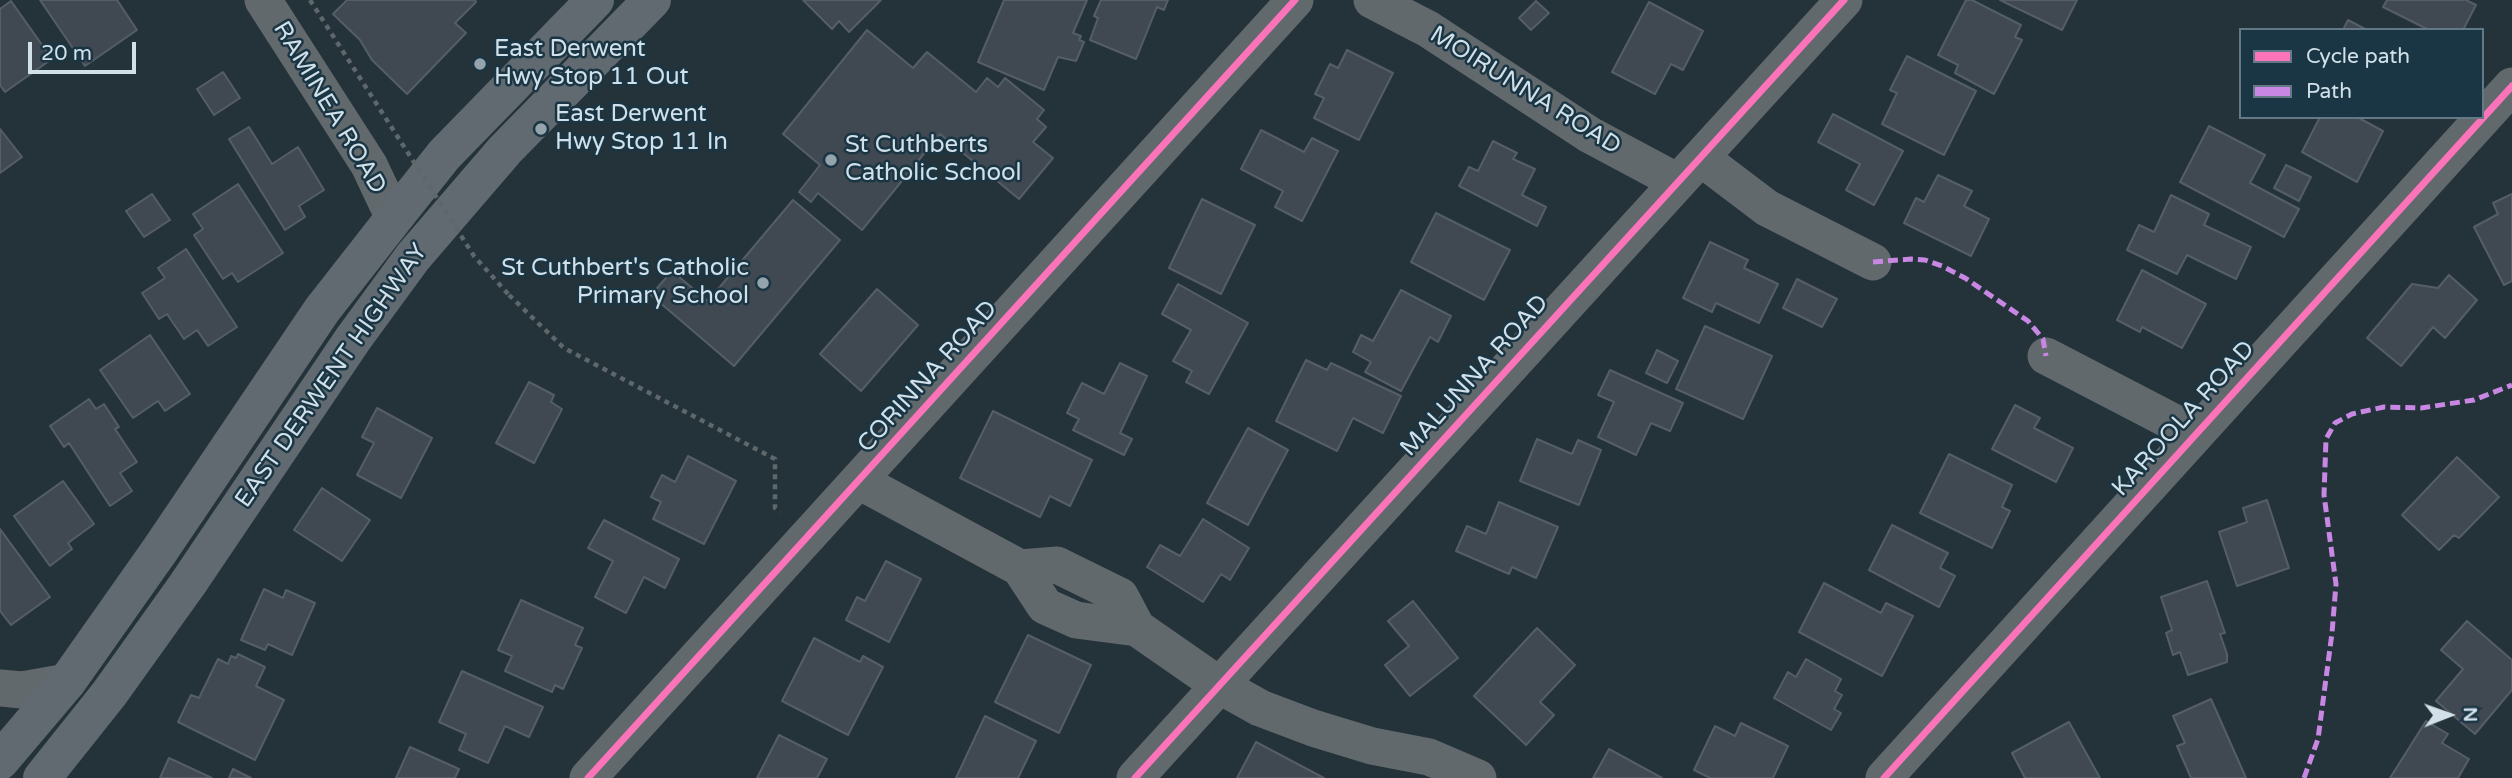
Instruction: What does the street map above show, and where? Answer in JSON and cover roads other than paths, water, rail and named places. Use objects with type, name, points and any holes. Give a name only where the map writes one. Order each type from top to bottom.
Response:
[{"type":"main road","name":"EAST DERWENT HIGHWAY","points":[[0,761],[67,682],[322,310],[444,155],[595,0]]},
{"type":"main road","name":"EAST DERWENT HIGHWAY","points":[[42,778],[110,694],[353,339],[413,257],[505,150],[652,0]]},
{"type":"street","name":"RAMINEA ROAD","points":[[263,0],[369,165],[394,218]]},
{"type":"street","name":"CORINNA ROAD","points":[[588,778],[1296,0]]},
{"type":"street","name":"MOIRUNNA ROAD","points":[[1372,0],[1428,29],[1590,135],[1690,170],[1873,262]]},
{"type":"street","name":"MALUNNA ROAD","points":[[1135,778],[1844,0]]},
{"type":"street","name":"KAROOLA ROAD","points":[[2484,117],[2512,86]]},
{"type":"street","name":"KAROOLA ROAD","points":[[1884,778],[2482,119]]},
{"type":"street","points":[[2046,355],[2196,434]]},
{"type":"street","points":[[859,481],[1020,568],[1045,606],[1076,620],[1137,628],[1219,685],[1260,708],[1372,746],[1429,757],[1478,778]]},
{"type":"street","points":[[0,688],[22,690],[67,682]]},
{"type":"place","name":"East Derwent Hwy Stop 11 Out","points":[[480,64]]},
{"type":"place","name":"East Derwent Hwy Stop 11 In","points":[[541,129]]},
{"type":"place","name":"St Cuthberts Catholic School","points":[[831,160]]},
{"type":"place","name":"St Cuthbert's Catholic Primary School","points":[[763,283]]}]
